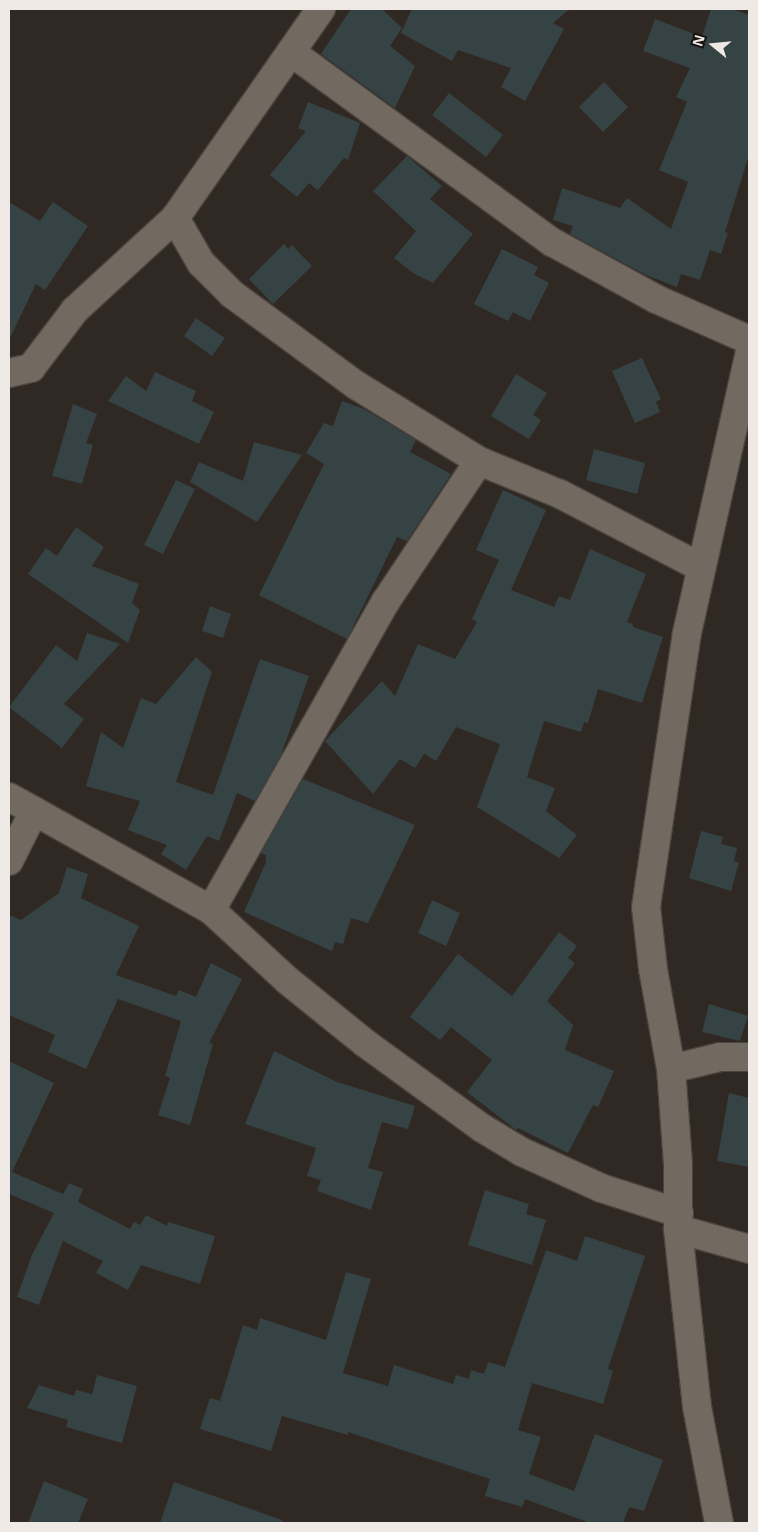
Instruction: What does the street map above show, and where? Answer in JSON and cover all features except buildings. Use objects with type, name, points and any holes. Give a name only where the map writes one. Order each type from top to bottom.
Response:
[{"type":"street","points":[[9,373],[31,368],[75,310],[175,218],[321,9]]},
{"type":"street","points":[[291,52],[552,242],[656,299],[749,356],[700,567],[646,907],[653,969],[671,1069],[678,1221],[697,1407],[718,1523]]},
{"type":"street","points":[[175,218],[201,263],[232,294],[356,385],[479,461],[560,494],[700,567]]},
{"type":"street","points":[[211,910],[386,601],[479,461]]},
{"type":"street","points":[[9,796],[211,910],[286,980],[364,1043],[482,1128],[522,1152],[601,1188],[749,1249]]},
{"type":"street","points":[[9,861],[34,811]]},
{"type":"street","points":[[671,1069],[720,1057],[749,1057]]}]
